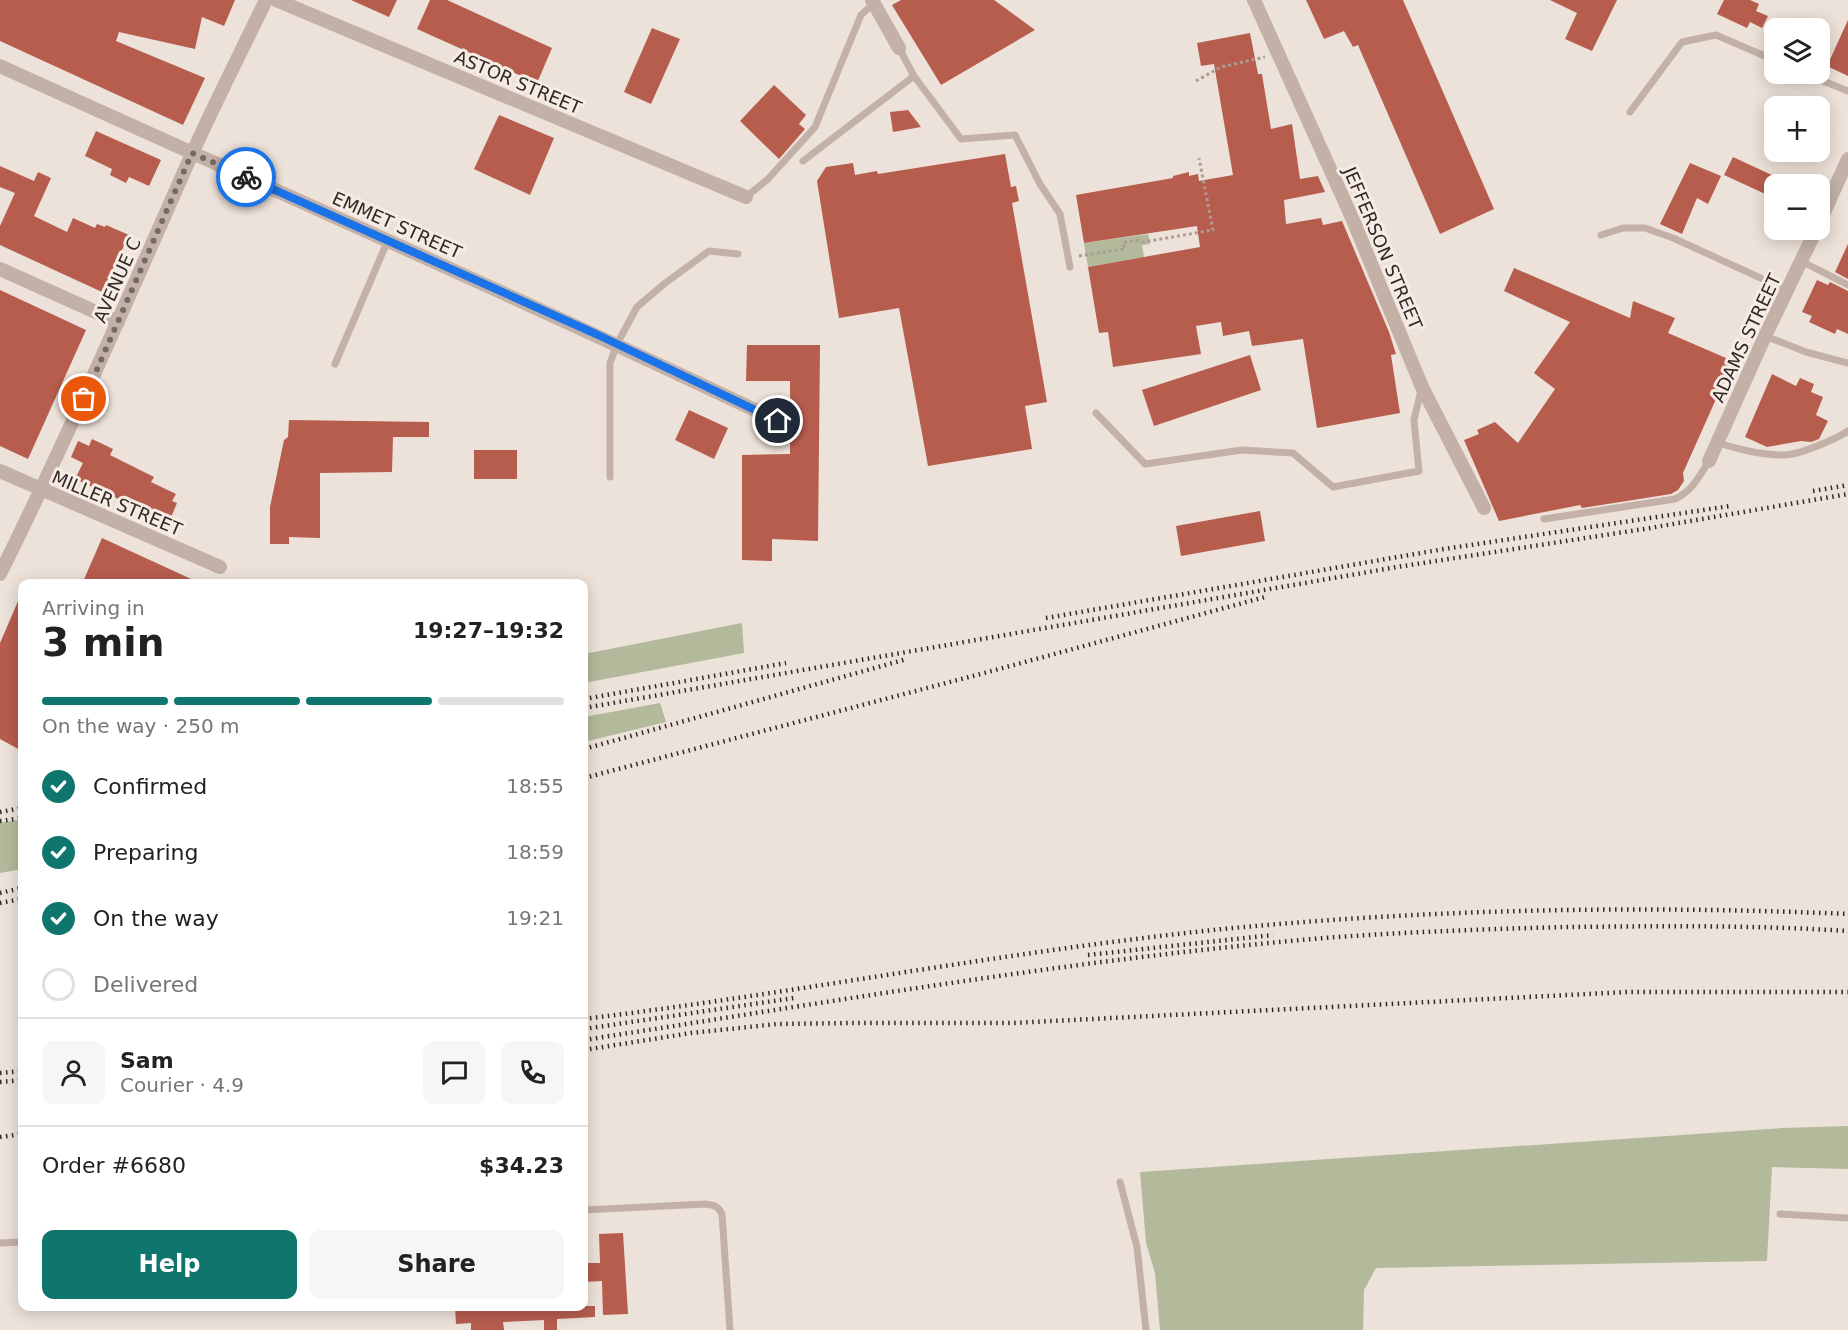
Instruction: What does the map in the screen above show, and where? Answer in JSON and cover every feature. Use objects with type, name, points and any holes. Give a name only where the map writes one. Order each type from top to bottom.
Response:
[{"type":"street","name":"AVENUE C","points":[[0,574],[42,490],[192,153],[266,0]]},
{"type":"street","name":"ASTOR STREET","points":[[276,0],[746,197]]},
{"type":"street","name":"JEFFERSON STREET","points":[[1254,0],[1353,220],[1422,387],[1484,508]]},
{"type":"street","points":[[873,2],[899,48]]},
{"type":"street","name":"EMMET STREET","points":[[0,66],[617,344],[778,421]]},
{"type":"street","points":[[1830,199],[1848,159]]},
{"type":"street","name":"ADAMS STREET","points":[[1709,461],[1811,240]]},
{"type":"street","points":[[0,269],[118,322]]},
{"type":"street","name":"MILLER STREET","points":[[0,471],[220,567]]},
{"type":"lane","points":[[746,197],[768,179],[815,127],[861,15],[873,2]]},
{"type":"lane","points":[[1630,112],[1682,42],[1716,35],[1764,56]]},
{"type":"lane","points":[[899,48],[914,76],[961,139],[1015,135],[1040,184],[1060,214],[1070,267]]},
{"type":"lane","points":[[802,161],[914,76]]},
{"type":"lane","points":[[1830,84],[1848,91]]},
{"type":"lane","points":[[1600,235],[1623,228],[1646,228],[1787,290]]},
{"type":"lane","points":[[335,364],[388,240]]},
{"type":"lane","points":[[610,477],[610,363],[617,344],[637,307],[709,251],[738,254]]},
{"type":"lane","points":[[1801,261],[1848,285]]},
{"type":"lane","points":[[1765,336],[1806,352],[1848,363]]},
{"type":"lane","points":[[1096,413],[1145,464],[1242,450],[1293,453],[1333,487],[1419,471],[1414,420],[1422,387]]},
{"type":"lane","points":[[1718,443],[1745,451],[1785,456],[1835,440],[1848,431]]},
{"type":"lane","points":[[1544,519],[1675,499],[1686,494],[1693,487],[1709,461]]},
{"type":"lane","points":[[1120,1182],[1137,1246],[1146,1330]]},
{"type":"lane","points":[[588,1210],[705,1204],[714,1205],[720,1209],[730,1330]]},
{"type":"lane","points":[[1780,1214],[1848,1218]]},
{"type":"lane","points":[[0,1243],[18,1242]]},
{"type":"path","points":[[1196,81],[1221,67],[1278,53]]},
{"type":"path","points":[[1069,258],[1125,249],[1123,243],[1130,241],[1143,242],[1213,230],[1199,158]]},
{"type":"green space","points":[[1148,234],[1150,244],[1142,245],[1144,257],[1088,267],[1084,243]]},
{"type":"green space","points":[[742,623],[744,653],[588,682],[588,653]]},
{"type":"green space","points":[[660,703],[666,722],[588,741],[588,716]]},
{"type":"green space","points":[[18,820],[18,870],[0,873],[0,823]]},
{"type":"green space","points":[[1848,1126],[1848,1169],[1772,1167],[1767,1261],[1376,1268],[1364,1290],[1363,1330],[1160,1330],[1155,1273],[1146,1243],[1140,1172],[1782,1128]]},
{"type":"building","points":[[0,0],[235,0],[224,26],[202,17],[195,49],[119,32],[116,41],[205,78],[183,125],[0,41]]},
{"type":"building","points":[[351,0],[397,0],[389,17]]},
{"type":"building","points":[[430,0],[447,0],[552,48],[537,83],[417,29]]},
{"type":"building","points":[[901,0],[994,0],[1035,30],[941,85],[892,5]]},
{"type":"building","points":[[1306,0],[1403,0],[1494,209],[1440,234],[1358,45],[1353,47],[1344,31],[1324,39]]},
{"type":"building","points":[[1550,0],[1617,0],[1592,51],[1565,39],[1577,13]]},
{"type":"building","points":[[1724,0],[1750,0],[1759,4],[1756,11],[1768,16],[1764,18],[1762,28],[1750,22],[1747,28],[1717,14]]},
{"type":"building","points":[[1848,20],[1848,76],[1830,67],[1830,59]]},
{"type":"building","points":[[652,28],[680,39],[651,104],[624,92]]},
{"type":"building","points":[[1250,33],[1258,74],[1262,74],[1271,129],[1292,124],[1300,179],[1318,176],[1325,192],[1284,200],[1286,224],[1321,218],[1323,225],[1342,221],[1396,354],[1391,355],[1400,413],[1317,428],[1303,339],[1252,346],[1249,331],[1223,336],[1221,322],[1196,326],[1201,354],[1113,367],[1108,332],[1099,333],[1088,267],[1200,247],[1197,226],[1084,243],[1076,195],[1173,178],[1173,176],[1189,172],[1189,176],[1198,174],[1199,181],[1233,175],[1214,64],[1201,66],[1197,43]]},
{"type":"building","points":[[774,85],[806,115],[799,124],[805,129],[779,159],[740,121]]},
{"type":"building","points":[[908,110],[921,127],[893,132],[890,112]]},
{"type":"building","points":[[499,115],[554,138],[530,195],[474,169]]},
{"type":"building","points":[[96,131],[161,160],[149,186],[129,177],[126,183],[110,175],[112,169],[85,156]]},
{"type":"building","points":[[1005,154],[1011,187],[1016,186],[1019,201],[1012,203],[1047,402],[1025,406],[1032,449],[928,466],[899,308],[839,318],[817,181],[826,167],[853,163],[855,175],[877,171],[878,174]]},
{"type":"building","points":[[1733,157],[1770,174],[1764,174],[1764,193],[1724,175]]},
{"type":"building","points":[[1690,163],[1721,176],[1708,204],[1697,198],[1682,234],[1660,224]]},
{"type":"building","points":[[0,166],[34,181],[38,172],[51,178],[34,216],[67,232],[73,218],[95,228],[97,224],[105,227],[106,225],[129,235],[102,292],[0,245],[0,226],[15,193],[0,187]]},
{"type":"building","points":[[1848,244],[1848,279],[1835,272]]},
{"type":"building","points":[[1514,268],[1630,318],[1633,301],[1675,318],[1668,333],[1733,361],[1683,473],[1684,481],[1678,490],[1671,494],[1582,508],[1580,505],[1499,521],[1464,440],[1479,434],[1477,430],[1495,422],[1518,443],[1555,389],[1534,373],[1570,322],[1504,291]]},
{"type":"building","points":[[1817,280],[1828,285],[1830,282],[1848,291],[1848,334],[1837,329],[1835,334],[1809,322],[1812,316],[1802,312]]},
{"type":"building","points":[[0,290],[86,330],[28,459],[0,446]]},
{"type":"building","points":[[747,345],[820,345],[818,541],[772,539],[772,561],[742,560],[742,455],[790,454],[790,381],[746,381]]},
{"type":"building","points":[[1250,355],[1261,390],[1154,426],[1142,390]]},
{"type":"building","points":[[1772,374],[1796,386],[1800,378],[1814,384],[1811,392],[1823,397],[1816,415],[1828,421],[1819,439],[1767,447],[1745,437]]},
{"type":"building","points":[[689,410],[728,428],[714,459],[675,440]]},
{"type":"building","points":[[289,420],[429,422],[429,437],[393,437],[392,472],[320,473],[320,538],[289,537],[289,544],[270,544],[270,507],[284,440],[288,437]]},
{"type":"building","points":[[92,439],[113,449],[110,455],[154,477],[151,482],[176,494],[172,501],[177,503],[169,522],[75,479],[83,463],[71,457],[78,441],[89,446]]},
{"type":"building","points":[[474,450],[517,450],[517,479],[474,479]]},
{"type":"building","points":[[1260,511],[1265,541],[1181,556],[1176,526]]},
{"type":"building","points":[[102,538],[191,579],[84,579]]},
{"type":"building","points":[[18,601],[18,749],[0,739],[0,643]]},
{"type":"building","points":[[623,1233],[628,1314],[603,1315],[602,1281],[588,1282],[588,1263],[600,1263],[599,1234]]},
{"type":"building","points":[[588,1306],[595,1306],[595,1317],[557,1319],[557,1330],[544,1330],[544,1320],[503,1322],[504,1330],[471,1330],[471,1323],[456,1324],[455,1311],[588,1311]]},
{"type":"railway","points":[[1813,491],[1848,485]]},
{"type":"railway","points":[[588,707],[1397,567],[1644,529],[1848,494]]},
{"type":"railway","points":[[1046,618],[1444,549],[1730,506]]},
{"type":"railway","points":[[588,777],[1265,597]]},
{"type":"railway","points":[[588,748],[907,659]]},
{"type":"railway","points":[[588,698],[786,663]]},
{"type":"railway","points":[[0,812],[18,809]]},
{"type":"railway","points":[[0,821],[18,819]]},
{"type":"railway","points":[[0,893],[18,889]]},
{"type":"railway","points":[[0,903],[18,900]]},
{"type":"railway","points":[[588,1018],[1143,938],[1301,922],[1535,911],[1691,910],[1848,914]]},
{"type":"railway","points":[[588,1039],[1046,969],[1324,938],[1567,927],[1672,926],[1848,931]]},
{"type":"railway","points":[[1088,955],[1273,935]]},
{"type":"railway","points":[[588,1049],[691,1033],[777,1024],[1013,1023],[1627,992],[1848,992]]},
{"type":"railway","points":[[588,1028],[794,998]]},
{"type":"railway","points":[[0,1073],[18,1071]]},
{"type":"railway","points":[[0,1082],[18,1080]]},
{"type":"railway","points":[[0,1137],[18,1135]]},
{"type":"way so far","points":[[84,399],[192,153],[246,177]]},
{"type":"route","points":[[246,177],[596,334],[778,421]]}]
